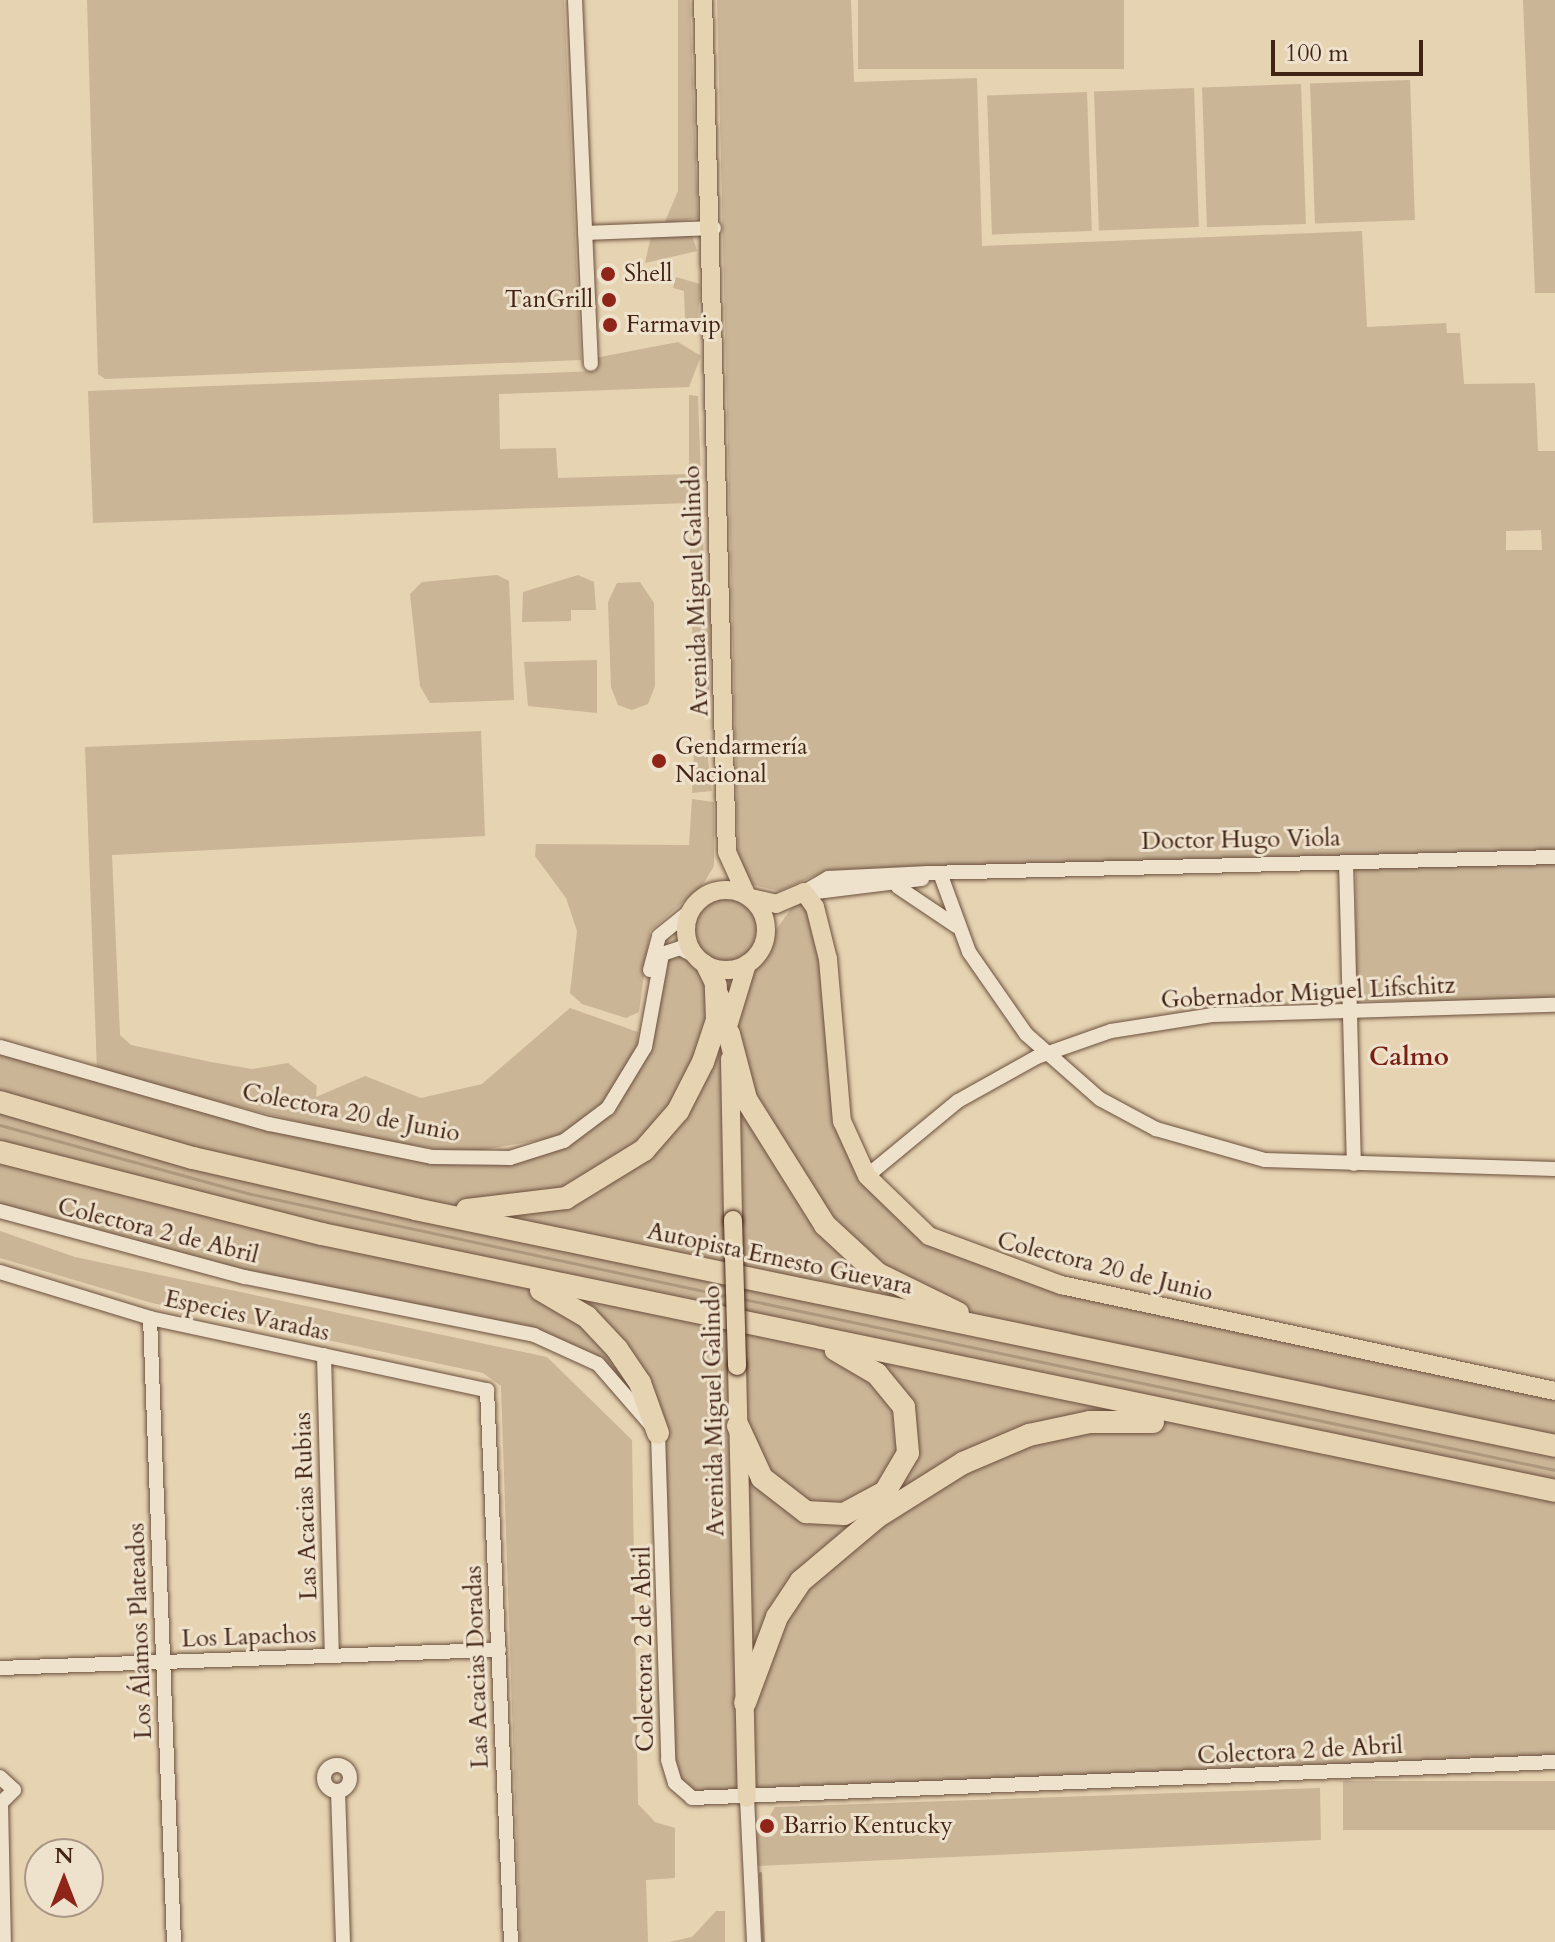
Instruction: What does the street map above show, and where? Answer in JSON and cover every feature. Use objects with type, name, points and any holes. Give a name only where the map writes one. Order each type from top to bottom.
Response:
[{"type":"highway","points":[[415,1209],[539,1205],[623,1168],[665,1128],[692,1087],[712,1038],[716,985]]},
{"type":"highway","points":[[729,1028],[746,1099],[841,1243],[922,1298],[1043,1341]]},
{"type":"highway","name":"Autopista Ernesto Guevara","points":[[0,1102],[193,1158],[415,1209],[1555,1446]]},
{"type":"highway","points":[[0,1152],[185,1203],[496,1272],[1206,1422],[1555,1491]]},
{"type":"highway","points":[[496,1272],[587,1317],[631,1367],[658,1433]]},
{"type":"highway","points":[[738,1426],[762,1478],[806,1512],[858,1509],[892,1483],[908,1453],[900,1400],[877,1374],[810,1338]]},
{"type":"highway","points":[[745,1703],[777,1617],[801,1581],[877,1517],[973,1458],[1052,1427],[1206,1422]]},
{"type":"highway","points":[[739,1469],[774,1510],[807,1526],[840,1528],[877,1517]]},
{"type":"main road","name":"Avenida Miguel Galindo","points":[[703,0],[727,852],[715,891]]},
{"type":"main road","name":"Avenida Miguel Galindo","points":[[727,852],[749,897]]},
{"type":"main road","points":[[715,891],[749,897],[766,936],[747,964],[725,970],[699,960],[686,939],[690,911],[715,891]]},
{"type":"main road","name":"Doctor Hugo Viola","points":[[749,897],[776,904],[805,893]]},
{"type":"main road","name":"Doctor Hugo Viola","points":[[766,936],[805,893]]},
{"type":"main road","name":"Colectora 20 de Junio","points":[[805,893],[825,938],[842,1121],[867,1176],[929,1236],[1015,1273],[1555,1391]]},
{"type":"main road","name":"Avenida Miguel Galindo","points":[[699,960],[716,985],[729,1028],[747,1798]]},
{"type":"main road","name":"Avenida Miguel Galindo","points":[[729,1028],[747,964]]},
{"type":"street","points":[[575,0],[591,364]]},
{"type":"street","points":[[585,233],[710,228]]},
{"type":"street","name":"Doctor Hugo Viola","points":[[805,893],[828,878],[1555,857]]},
{"type":"street","points":[[1346,862],[1354,1164]]},
{"type":"street","points":[[934,873],[944,914]]},
{"type":"street","points":[[934,873],[956,927],[1002,1005],[1046,1055],[1100,1099],[1186,1141],[1265,1160],[1555,1169]]},
{"type":"street","name":"Doctor Hugo Viola","points":[[805,893],[896,886],[934,873]]},
{"type":"street","points":[[896,886],[944,914],[956,927]]},
{"type":"street","name":"Colectora 20 de Junio","points":[[653,990],[652,949],[690,911]]},
{"type":"street","name":"Colectora 20 de Junio","points":[[0,1047],[284,1127],[432,1157],[510,1158],[564,1141],[608,1108],[645,1047],[662,954],[680,948],[699,960]]},
{"type":"street","name":"Gobernador Miguel Lifschitz","points":[[867,1176],[958,1101],[1046,1055],[1182,1018],[1555,1005]]},
{"type":"street","name":"Colectora 2 de Abril","points":[[0,1211],[245,1277],[558,1343],[598,1364],[658,1433],[670,1772],[692,1798],[1555,1762]]},
{"type":"street","name":"Especies Varadas","points":[[0,1272],[150,1318],[487,1390]]},
{"type":"street","name":"Los Álamos Plateados","points":[[150,1318],[174,1942]]},
{"type":"street","name":"Las Acacias Rubias","points":[[324,1355],[332,1656]]},
{"type":"street","name":"Las Acacias Doradas","points":[[487,1390],[511,1942]]},
{"type":"street","name":"Los Lapachos","points":[[0,1668],[499,1650]]},
{"type":"street","points":[[0,1777],[14,1790],[1,1804],[4,1942]]},
{"type":"street","points":[[338,1791],[343,1942]]},
{"type":"street","points":[[747,1798],[754,1942]]},
{"type":"shaded area","points":[[87,0],[564,0],[581,360],[105,379],[98,374]]},
{"type":"shaded area","points":[[678,0],[690,0],[698,218],[664,224],[678,191]]},
{"type":"shaded area","points":[[717,0],[851,0],[854,82],[977,78],[982,246],[1362,231],[1367,327],[1446,323],[1447,333],[1460,333],[1464,384],[1535,383],[1538,451],[1555,451],[1555,851],[828,870],[779,891],[749,884],[738,855]],"holes":[[[1541,530],[1542,550],[1506,550],[1506,531]]]},
{"type":"shaded area","points":[[858,0],[1124,0],[1124,69],[858,69]]},
{"type":"shaded area","points":[[1523,0],[1555,0],[1555,293],[1535,293]]},
{"type":"shaded area","points":[[1410,80],[1415,220],[1315,223],[1310,83]]},
{"type":"shaded area","points":[[1301,84],[1306,224],[1207,227],[1202,87]]},
{"type":"shaded area","points":[[1194,88],[1199,227],[1099,230],[1094,91]]},
{"type":"shaded area","points":[[1087,92],[1092,231],[992,234],[987,95]]},
{"type":"shaded area","points":[[692,235],[697,251],[645,263],[651,236]]},
{"type":"shaded area","points":[[676,277],[700,284],[698,327],[675,322],[685,318],[684,291],[673,288]]},
{"type":"shaded area","points":[[678,342],[701,356],[689,387],[499,394],[500,449],[556,448],[558,478],[689,474],[689,395],[698,396],[704,564],[690,565],[690,503],[93,523],[88,391],[595,371],[595,358]]},
{"type":"shaded area","points":[[691,574],[711,588],[709,707],[694,708]]},
{"type":"shaded area","points":[[497,575],[509,581],[514,700],[430,703],[420,686],[410,594],[422,582]]},
{"type":"shaded area","points":[[578,575],[594,582],[596,610],[571,610],[571,621],[522,622],[523,592]]},
{"type":"shaded area","points":[[640,582],[654,603],[655,686],[648,704],[632,710],[618,705],[611,687],[608,602],[617,583]]},
{"type":"shaded area","points":[[597,660],[597,713],[528,706],[524,662]]},
{"type":"shaded area","points":[[481,731],[485,836],[112,855],[120,1035],[131,1045],[252,1069],[288,1063],[317,1086],[316,1097],[365,1076],[421,1098],[482,1084],[570,1008],[638,1032],[637,1050],[602,1107],[558,1137],[464,1153],[359,1137],[97,1071],[85,747]]},
{"type":"shaded area","points":[[707,751],[712,791],[692,793],[694,752]]},
{"type":"shaded area","points":[[692,799],[714,802],[714,866],[702,886],[650,931],[639,1012],[626,1018],[582,1004],[570,993],[577,931],[566,898],[535,856],[536,844],[689,845]]},
{"type":"shaded area","points":[[1356,860],[1555,860],[1555,1001],[1356,1001]]},
{"type":"shaded area","points":[[719,898],[731,898],[748,907],[755,918],[755,942],[748,953],[731,962],[719,962],[707,957],[698,948],[693,936],[693,924],[698,912],[707,903]]},
{"type":"shaded area","points":[[799,898],[815,907],[837,1094],[877,1189],[978,1260],[1555,1391],[1555,1762],[705,1800],[675,1783],[658,1433],[578,1351],[245,1277],[0,1211],[0,1047],[97,1079],[432,1157],[543,1150],[624,1088],[671,949],[714,968],[737,969],[756,957]]},
{"type":"shaded area","points":[[0,1231],[75,1257],[547,1357],[632,1440],[638,1804],[655,1822],[675,1828],[675,1878],[646,1880],[648,1942],[520,1942],[501,1386],[483,1373],[152,1303],[0,1258]]},
{"type":"shaded area","points":[[1343,1781],[1555,1781],[1555,1830],[1343,1830]]},
{"type":"shaded area","points":[[1320,1788],[1321,1840],[758,1866],[757,1834],[774,1823],[768,1819],[775,1807]]},
{"type":"shaded area","points":[[716,1911],[725,1911],[725,1942],[669,1942],[692,1937]]},
{"type":"waterway","points":[[0,1125],[251,1194],[728,1296]]},
{"type":"waterway","points":[[743,1299],[1555,1470]]},
{"type":"waterway","points":[[760,1873],[763,1942]]},
{"type":"place","name":"Shell","points":[[608,274]]},
{"type":"place","name":"TanGrill","points":[[609,300]]},
{"type":"place","name":"Farmavip","points":[[610,325]]},
{"type":"place","name":"Gendarmería Nacional","points":[[659,761]]},
{"type":"place","name":"Barrio Kentucky","points":[[767,1826]]},
{"type":"district","name":"Calmo","points":[[1409,1057]]}]
